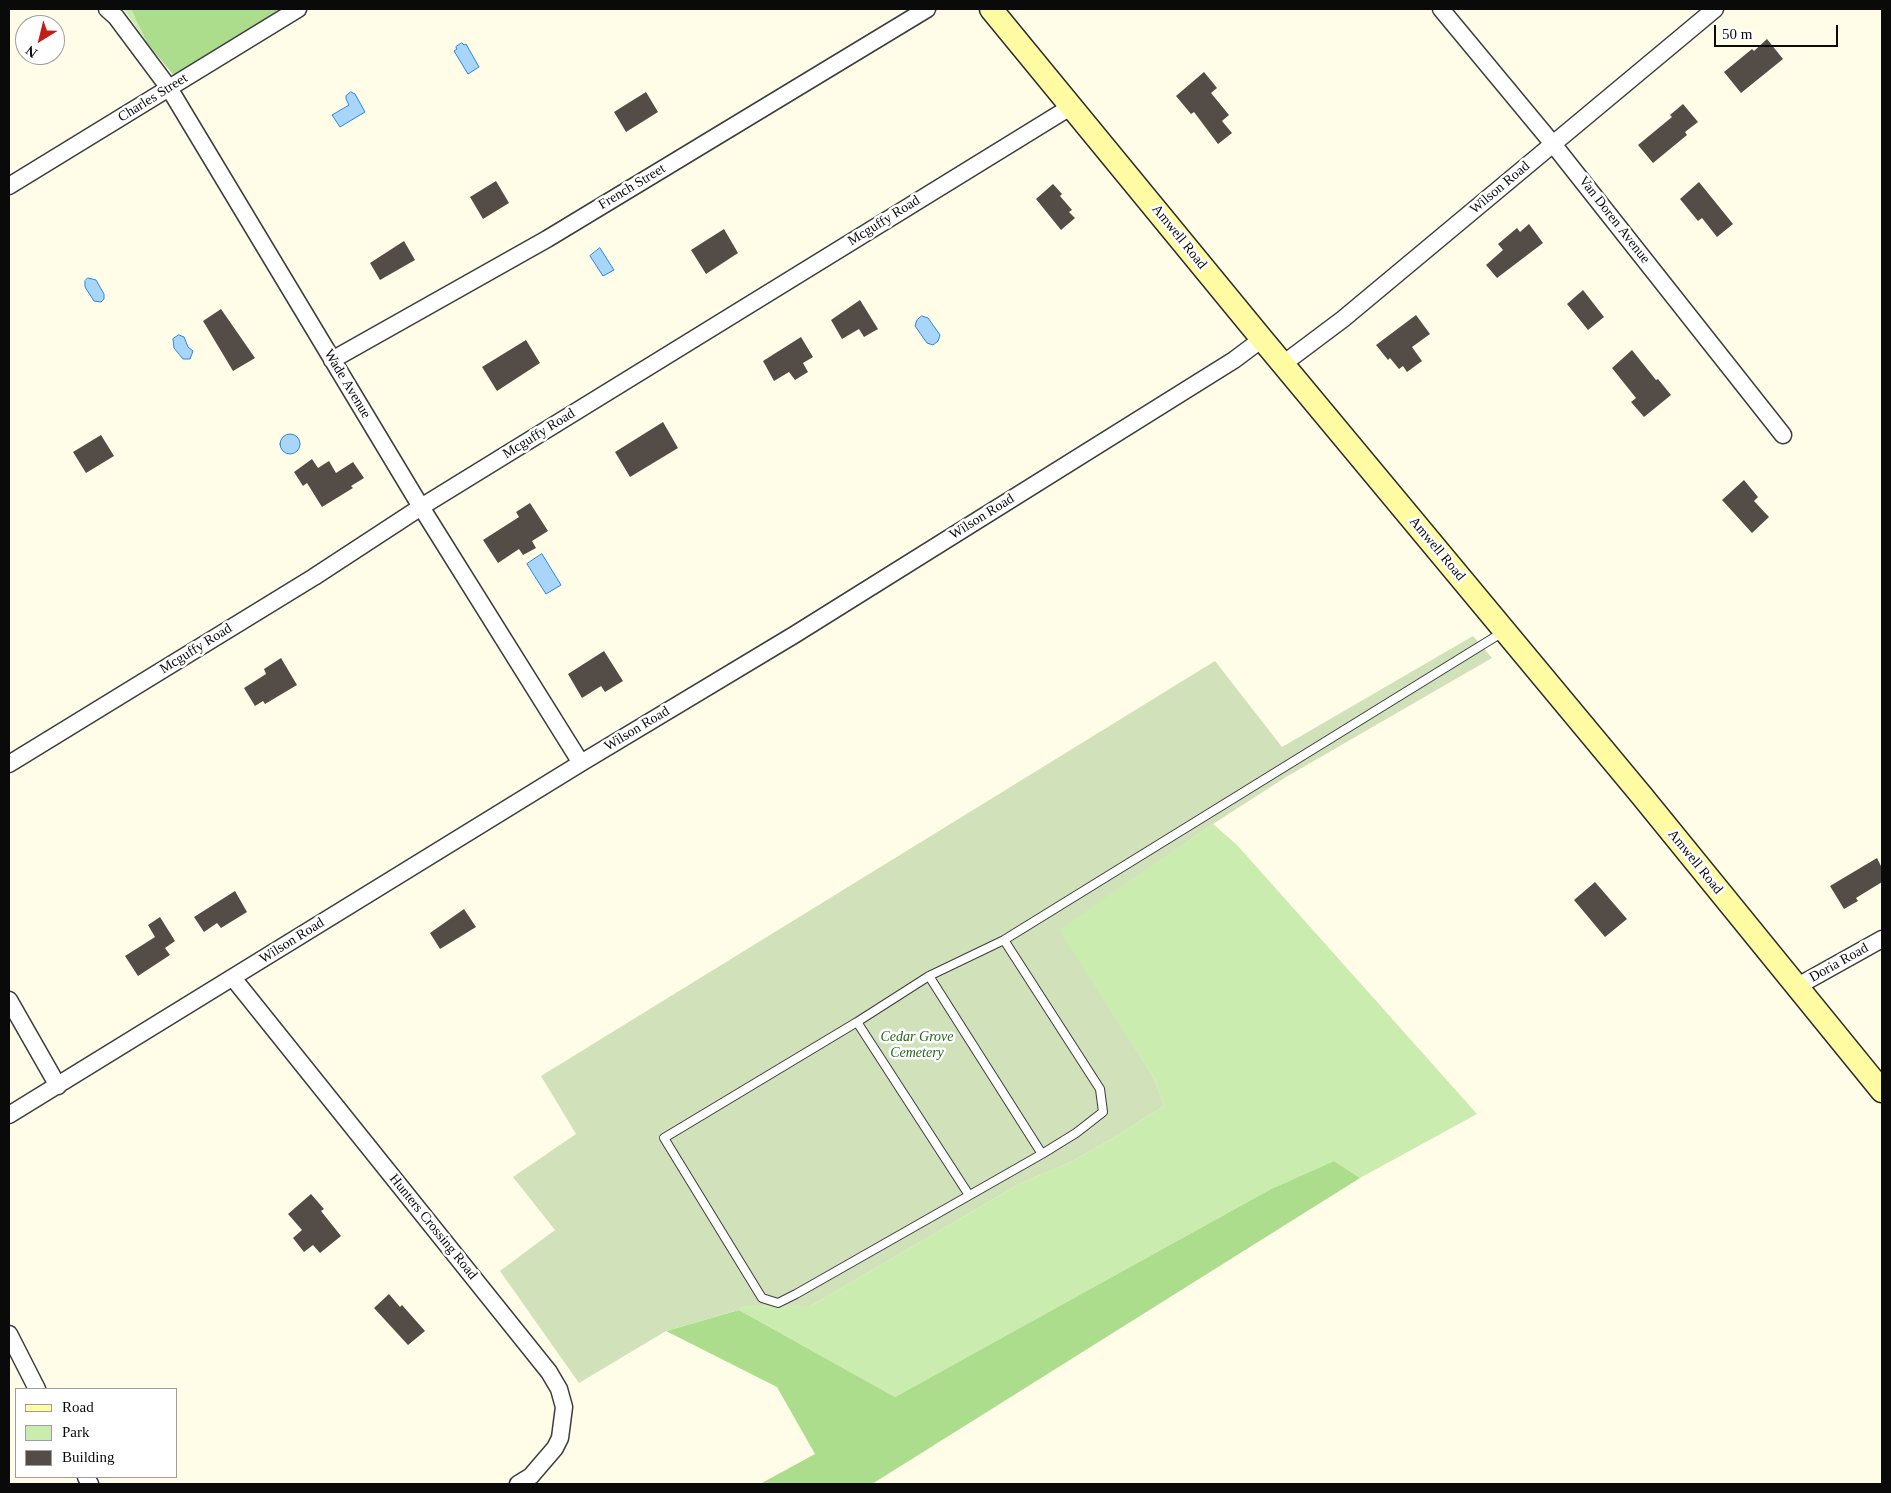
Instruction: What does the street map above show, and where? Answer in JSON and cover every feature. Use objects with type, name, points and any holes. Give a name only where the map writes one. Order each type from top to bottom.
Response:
[{"type":"main road","name":"Amwell Road","points":[[991,9],[1262,339],[1642,796],[1882,1090]]},
{"type":"street","name":"Wade Avenue","points":[[108,9],[169,88],[421,507],[581,763]]},
{"type":"street","name":"Charles Street","points":[[9,186],[298,9]]},
{"type":"street","name":"French Street","points":[[332,360],[556,234],[928,9]]},
{"type":"street","name":"Van Doren Avenue","points":[[1441,9],[1553,144],[1783,435]]},
{"type":"street","name":"Wilson Road","points":[[1284,364],[1343,319],[1715,9]]},
{"type":"street","name":"Mcguffy Road","points":[[9,764],[314,577],[421,507],[1072,106]]},
{"type":"street","name":"Wilson Road","points":[[9,1115],[581,763],[802,630],[1234,360],[1262,339]]},
{"type":"street","name":"Doria Road","points":[[1796,987],[1882,939]]},
{"type":"street","name":"Hunters Crossing Road","points":[[233,978],[549,1372],[559,1390],[564,1407],[557,1443],[531,1476],[518,1484]]},
{"type":"street","points":[[9,1000],[58,1086]]},
{"type":"street","points":[[9,1334],[36,1388]]},
{"type":"lane","points":[[1004,940],[1100,1088],[1104,1112],[1076,1133],[1042,1154],[796,1294],[778,1303],[762,1298],[664,1138],[857,1022],[929,976],[1004,940],[1505,631]]},
{"type":"lane","points":[[929,976],[1042,1154]]},
{"type":"lane","points":[[857,1022],[969,1195]]},
{"type":"green space","points":[[122,9],[131,9],[147,43],[125,11]]},
{"type":"green space","points":[[131,9],[280,9],[175,77],[147,43]]},
{"type":"green space","name":"Cedar Grove Cemetery","points":[[1473,636],[1492,658],[1286,777],[1213,824],[1059,930],[1154,1078],[1164,1106],[1069,1163],[1021,1183],[809,1307],[745,1306],[739,1310],[666,1331],[579,1383],[500,1271],[555,1230],[513,1177],[576,1134],[541,1076],[1215,661],[1282,747]]},
{"type":"green space","points":[[1213,824],[1237,845],[1477,1114],[1360,1178],[1334,1161],[1271,1189],[895,1397],[739,1310],[745,1306],[809,1307],[1021,1183],[1069,1163],[1164,1106],[1154,1078],[1058,930]]},
{"type":"green space","points":[[1334,1161],[1360,1178],[872,1484],[760,1484],[815,1454],[777,1387],[666,1331],[739,1310],[895,1397],[1271,1189]]},
{"type":"water","points":[[462,43],[466,44],[479,67],[468,74],[454,51]]},
{"type":"water","points":[[351,92],[355,94],[365,112],[340,127],[332,115],[349,105],[346,96]]},
{"type":"water","points":[[600,248],[614,270],[603,276],[590,256]]},
{"type":"water","points":[[88,278],[96,280],[104,294],[104,299],[101,302],[94,301],[85,287],[85,281]]},
{"type":"water","points":[[922,316],[928,318],[940,335],[938,341],[933,345],[927,343],[915,326],[917,320]]},
{"type":"water","points":[[179,335],[184,337],[188,347],[193,351],[190,359],[183,359],[174,348],[173,339]]},
{"type":"water","points":[[290,434],[297,437],[300,444],[297,451],[290,454],[283,451],[280,444],[283,437]]},
{"type":"water","points":[[542,554],[561,585],[546,594],[527,564]]},
{"type":"building","points":[[1767,39],[1783,59],[1741,93],[1724,72],[1752,49],[1754,51]]},
{"type":"building","points":[[1204,72],[1217,88],[1211,93],[1229,115],[1222,121],[1232,133],[1218,144],[1194,112],[1191,114],[1176,96]]},
{"type":"building","points":[[646,92],[658,112],[626,132],[614,112]]},
{"type":"building","points":[[1683,104],[1698,122],[1685,132],[1687,135],[1653,163],[1638,145],[1672,117],[1670,115]]},
{"type":"building","points":[[496,181],[509,203],[483,219],[470,197]]},
{"type":"building","points":[[1699,182],[1733,224],[1717,237],[1702,218],[1698,221],[1680,199]]},
{"type":"building","points":[[1053,184],[1062,194],[1060,196],[1072,210],[1069,212],[1075,218],[1061,230],[1036,199]]},
{"type":"building","points":[[1529,224],[1543,243],[1497,278],[1486,265],[1503,250],[1498,244],[1517,228],[1520,232]]},
{"type":"building","points":[[724,229],[738,253],[706,274],[691,250]]},
{"type":"building","points":[[404,241],[415,260],[380,280],[370,263]]},
{"type":"building","points":[[1583,290],[1604,317],[1588,330],[1567,304]]},
{"type":"building","points":[[860,300],[878,329],[864,337],[859,329],[842,339],[831,320]]},
{"type":"building","points":[[221,309],[255,358],[233,371],[203,321]]},
{"type":"building","points":[[1416,315],[1430,334],[1412,347],[1422,361],[1407,372],[1403,366],[1399,369],[1390,358],[1388,360],[1376,345]]},
{"type":"building","points":[[801,337],[813,357],[803,363],[808,372],[795,380],[789,372],[774,381],[763,361]]},
{"type":"building","points":[[526,340],[540,363],[497,391],[482,367]]},
{"type":"building","points":[[1632,350],[1656,380],[1658,379],[1671,395],[1644,417],[1631,402],[1636,398],[1612,368]]},
{"type":"building","points":[[663,422],[678,448],[630,477],[615,452]]},
{"type":"building","points":[[101,435],[114,456],[86,473],[73,452]]},
{"type":"building","points":[[312,459],[318,468],[329,461],[336,473],[353,462],[364,478],[351,486],[353,488],[322,507],[307,483],[303,486],[294,472]]},
{"type":"building","points":[[1744,480],[1758,497],[1754,501],[1769,517],[1752,533],[1722,500]]},
{"type":"building","points":[[530,503],[548,531],[532,541],[536,548],[523,555],[519,549],[498,563],[483,540],[519,517],[516,512]]},
{"type":"building","points":[[604,651],[623,681],[605,692],[601,686],[582,698],[568,674]]},
{"type":"building","points":[[281,658],[297,685],[265,704],[263,701],[255,706],[244,688],[266,674],[264,669]]},
{"type":"building","points":[[1877,858],[1882,868],[1882,882],[1856,898],[1858,901],[1844,909],[1830,886]]},
{"type":"building","points":[[1595,882],[1627,919],[1605,937],[1574,900]]},
{"type":"building","points":[[235,891],[247,912],[221,928],[217,923],[204,932],[194,917]]},
{"type":"building","points":[[464,909],[476,927],[440,949],[430,933]]},
{"type":"building","points":[[160,917],[175,941],[165,948],[170,955],[138,976],[125,956],[155,937],[148,925]]},
{"type":"building","points":[[311,1194],[324,1209],[321,1211],[341,1236],[320,1253],[313,1245],[304,1252],[293,1238],[302,1230],[288,1214]]},
{"type":"building","points":[[389,1294],[400,1307],[402,1305],[425,1331],[408,1345],[374,1308]]}]
